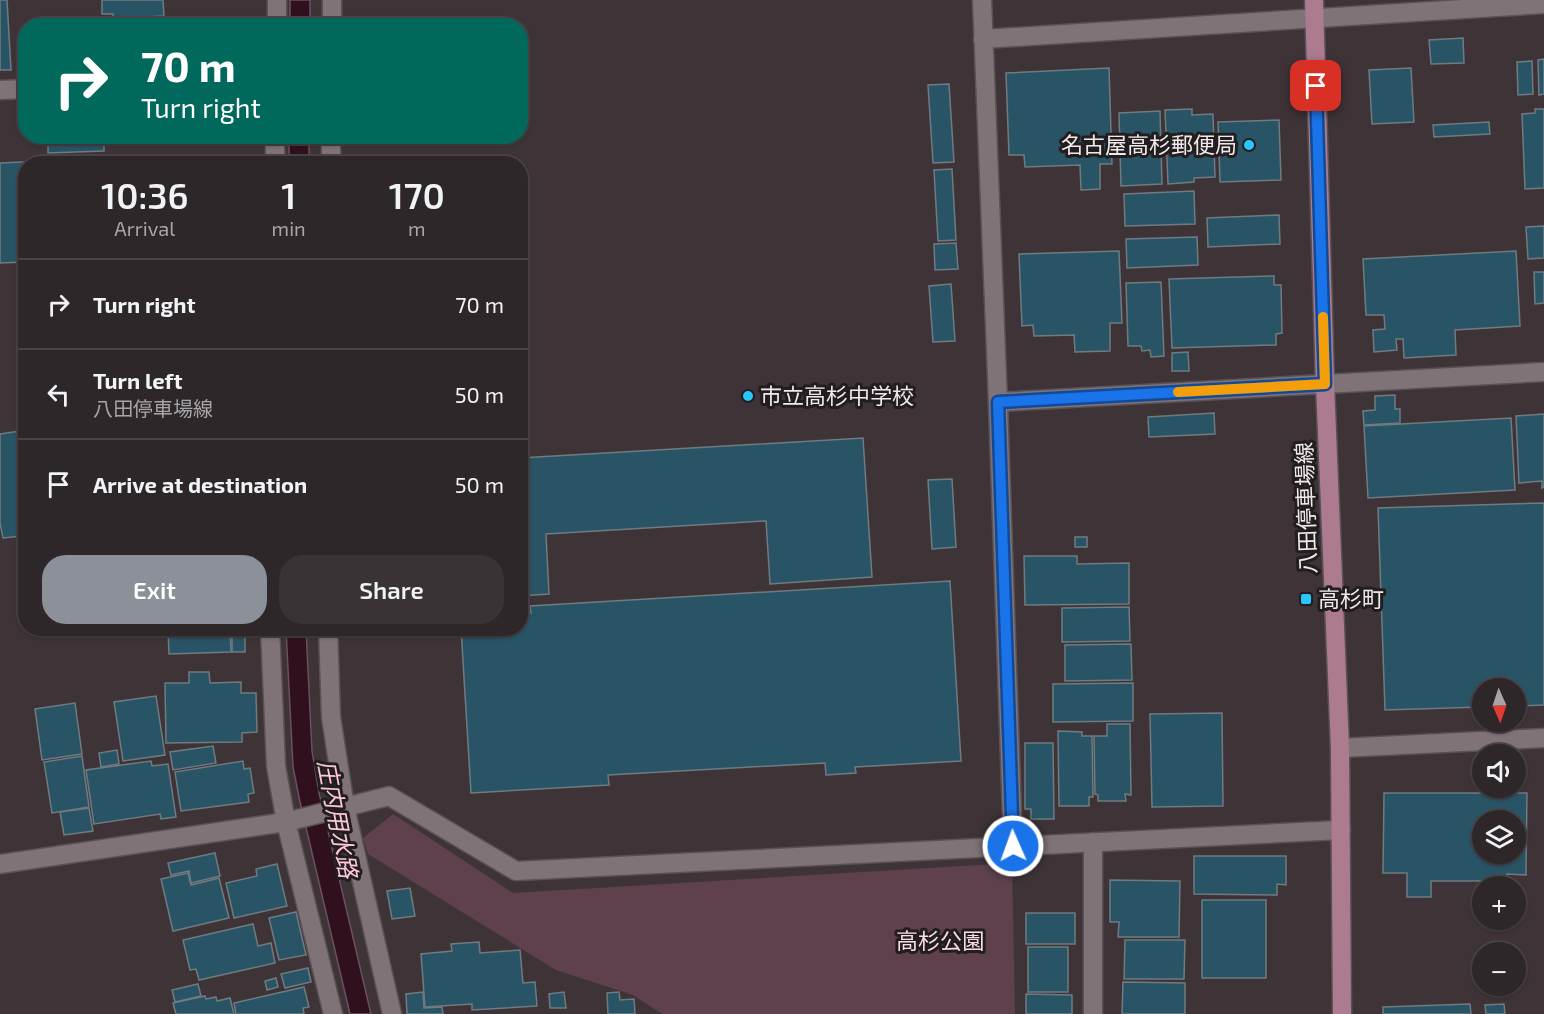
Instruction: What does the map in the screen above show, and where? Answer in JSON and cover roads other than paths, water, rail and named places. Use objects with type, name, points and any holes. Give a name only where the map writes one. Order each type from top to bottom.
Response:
[{"type":"main road","name":"八田停車場線","points":[[1314,9],[1325,384],[1340,748],[1342,1014]]},
{"type":"street","points":[[277,0],[277,18]]},
{"type":"street","points":[[332,0],[332,18]]},
{"type":"street","points":[[982,0],[1013,846]]},
{"type":"street","points":[[983,39],[1314,9],[1544,4]]},
{"type":"street","points":[[0,90],[18,89]]},
{"type":"street","points":[[998,402],[1544,372]]},
{"type":"street","points":[[270,636],[276,766],[293,820],[333,1014]]},
{"type":"street","points":[[328,636],[337,809],[392,1014]]},
{"type":"street","points":[[1340,748],[1544,738]]},
{"type":"street","points":[[0,864],[293,820],[389,796],[516,871],[1341,830]]},
{"type":"street","points":[[1093,842],[1093,1014]]},
{"type":"place","name":"名古屋高杉郵便局","points":[[1249,145]]},
{"type":"place","name":"市立高杉中学校","points":[[748,396]]},
{"type":"place","name":"高杉町","points":[[1306,599]]},
{"type":"water label","name":"庄内用水路","points":[[337,819]]},
{"type":"park label","name":"高杉公園","points":[[940,941]]}]
